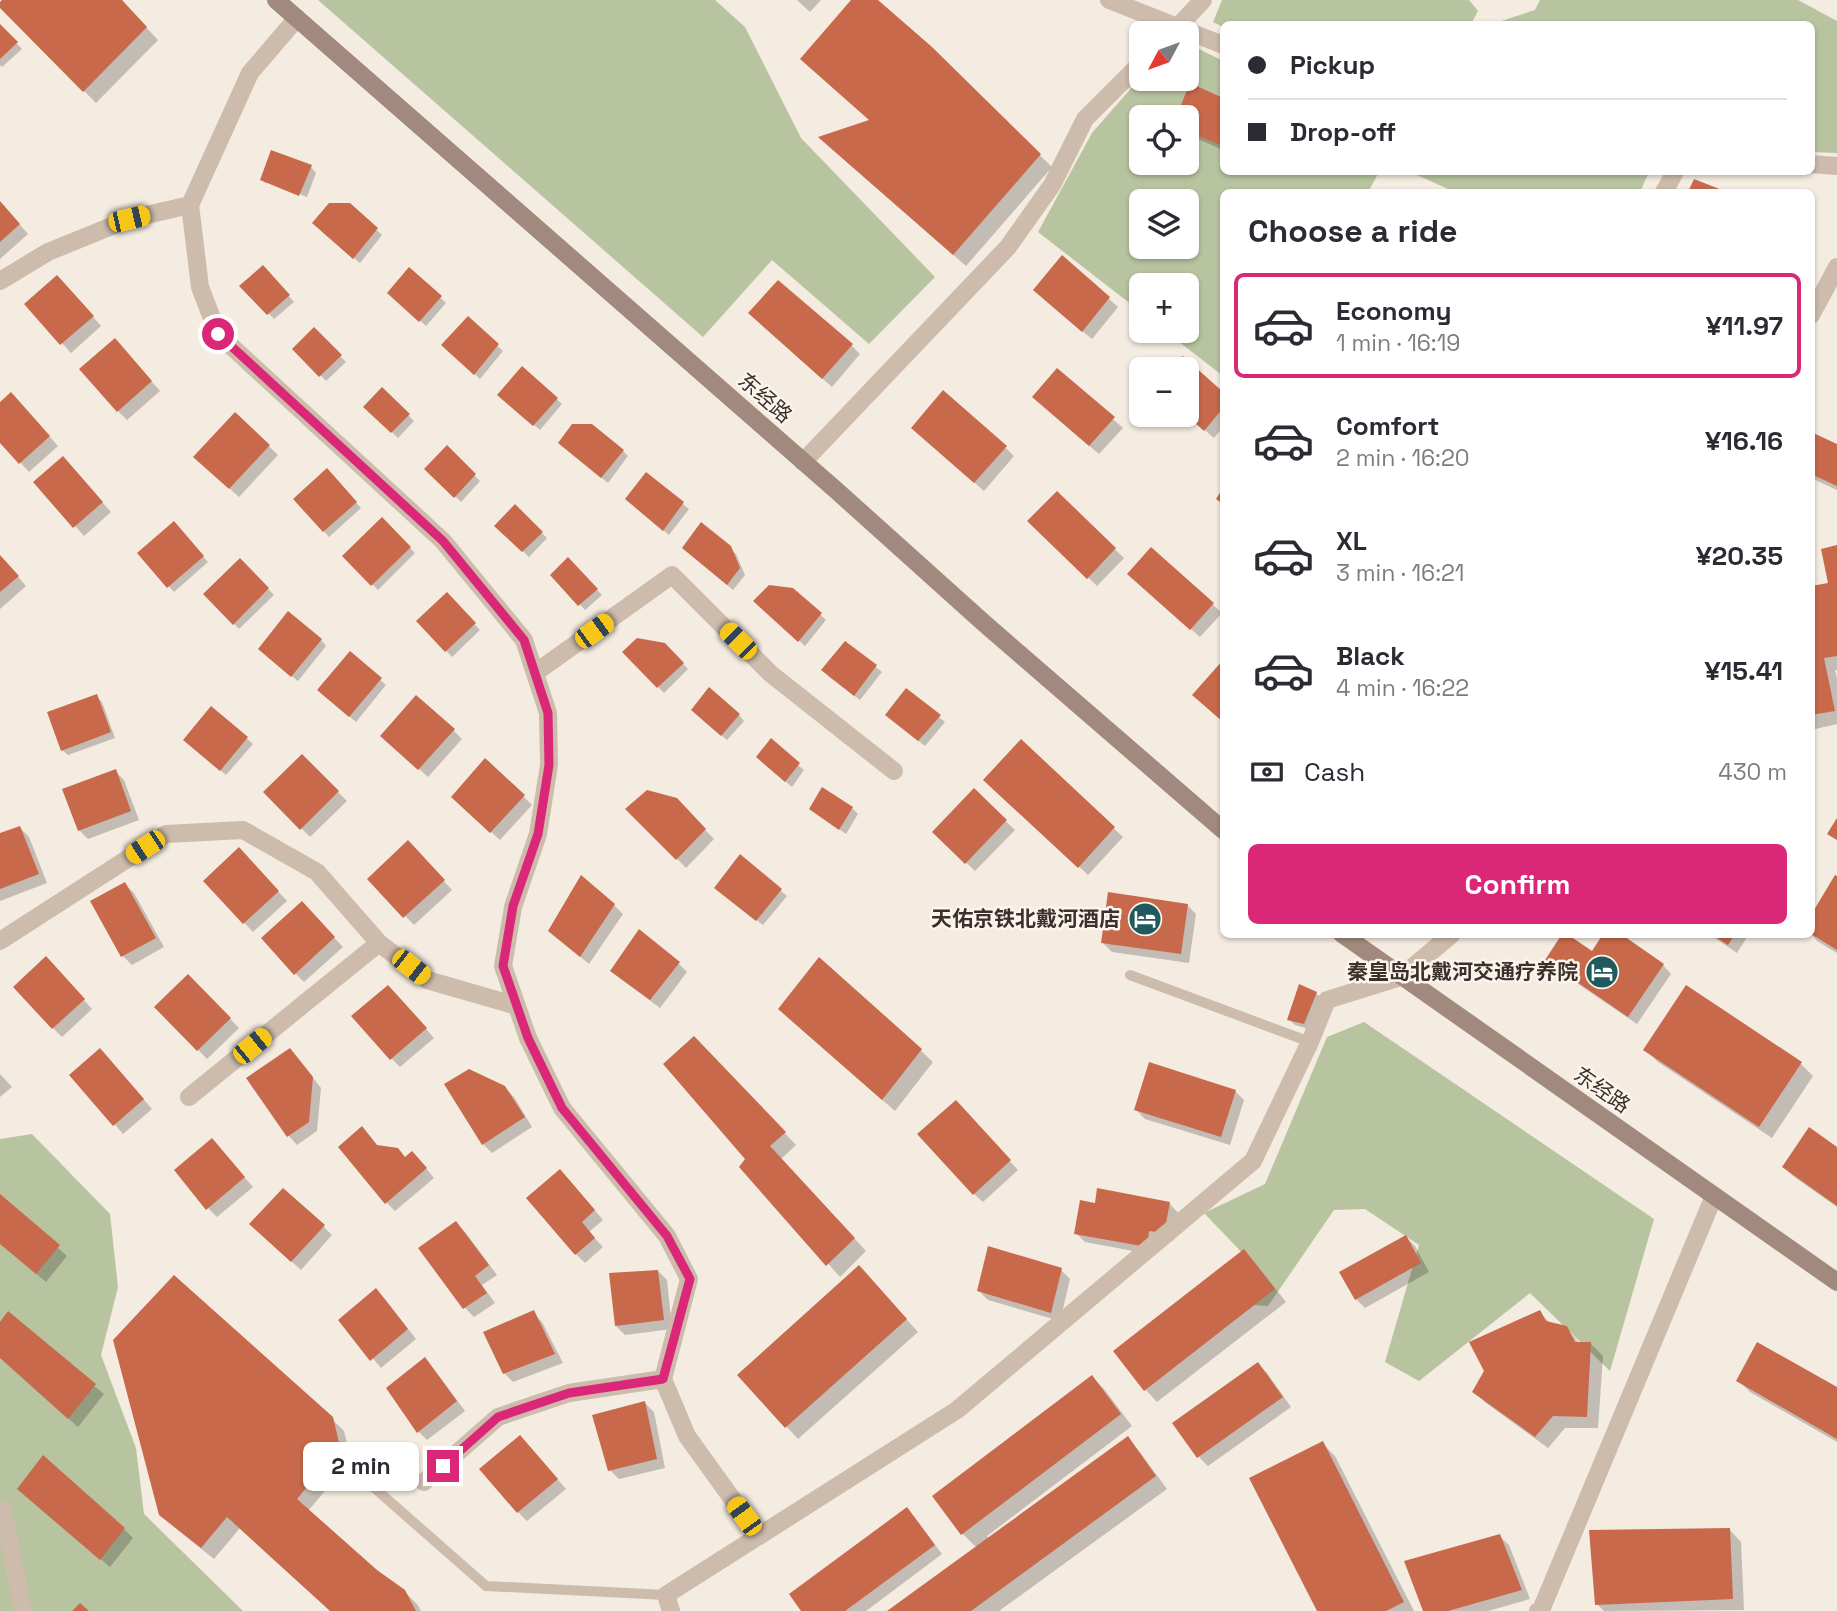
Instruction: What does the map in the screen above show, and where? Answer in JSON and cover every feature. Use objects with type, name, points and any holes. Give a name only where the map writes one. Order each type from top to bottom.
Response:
[{"type":"main road","name":"东经路","points":[[276,0],[1220,827]]},
{"type":"main road","name":"东经路","points":[[1347,938],[1837,1282]]},
{"type":"street","points":[[1109,0],[1154,21]]},
{"type":"street","points":[[1183,21],[1203,0]]},
{"type":"street","points":[[296,18],[250,73],[190,205],[200,287],[218,334],[443,541],[524,640],[548,713],[549,765],[538,834],[513,906],[503,966],[528,1038],[562,1108],[667,1236],[690,1279],[663,1379],[687,1436],[759,1536]]},
{"type":"street","points":[[1199,38],[1220,44]]},
{"type":"street","points":[[803,462],[1008,247],[1052,185],[1085,119],[1129,75]]},
{"type":"street","points":[[1815,164],[1837,166]]},
{"type":"street","points":[[0,281],[48,253],[129,219],[190,205]]},
{"type":"street","points":[[1815,308],[1837,267]]},
{"type":"street","points":[[535,673],[672,575],[771,674],[894,771]]},
{"type":"street","points":[[0,941],[166,834],[243,830],[317,872],[379,943],[427,980],[517,1006]]},
{"type":"street","points":[[668,1603],[759,1536],[957,1410],[1253,1160],[1310,1042],[1327,1000],[1401,977],[1447,938]]},
{"type":"street","points":[[189,1097],[379,943]]},
{"type":"street","points":[[1538,1611],[1541,1610],[1714,1196]]},
{"type":"street","points":[[424,1482],[498,1417],[569,1393],[663,1379]]},
{"type":"street","points":[[3,1510],[23,1611]]},
{"type":"lane","points":[[1130,975],[1310,1042]]},
{"type":"lane","points":[[346,1463],[486,1586],[668,1603]]},
{"type":"green space","points":[[318,0],[715,0],[745,27],[801,138],[935,277],[869,344],[772,260],[703,337]]},
{"type":"green space","points":[[1222,0],[1469,0],[1478,11],[1473,21],[1220,21],[1220,26],[1213,22]]},
{"type":"green space","points":[[1540,0],[1798,0],[1837,21],[1837,153],[1815,152],[1815,21],[1501,21],[1535,10]]},
{"type":"green space","points":[[1199,49],[1220,60],[1220,175],[1377,175],[1370,189],[1220,189],[1220,374],[1180,343],[1199,343],[1199,273],[1129,273],[1129,303],[1038,232],[1092,133],[1129,91],[1199,91]]},
{"type":"green space","points":[[1417,175],[1648,175],[1641,189],[1448,189]]},
{"type":"green space","points":[[1364,1022],[1654,1219],[1610,1371],[1530,1293],[1419,1381],[1385,1362],[1419,1245],[1365,1209],[1334,1210],[1268,1306],[1222,1303],[1253,1264],[1204,1213],[1265,1184],[1327,1037]]},
{"type":"green space","points":[[32,1134],[110,1214],[118,1287],[101,1355],[136,1448],[144,1514],[243,1611],[0,1611],[0,1139]]},
{"type":"building","points":[[2,0],[122,0],[147,27],[83,92],[0,8]]},
{"type":"building","points":[[851,0],[878,0],[932,47],[1041,154],[953,255],[818,137],[869,120],[800,59]]},
{"type":"building","points":[[0,24],[18,42],[0,59]]},
{"type":"building","points":[[1199,87],[1220,97],[1220,145],[1199,136],[1199,105],[1181,105],[1187,91],[1199,91]]},
{"type":"building","points":[[271,150],[312,165],[299,196],[260,180]]},
{"type":"building","points":[[1694,179],[1719,189],[1689,189]]},
{"type":"building","points":[[0,201],[20,224],[0,242]]},
{"type":"building","points":[[329,203],[350,203],[378,228],[353,259],[312,223]]},
{"type":"building","points":[[1062,255],[1110,297],[1082,332],[1033,290]]},
{"type":"building","points":[[263,265],[290,295],[267,315],[239,286]]},
{"type":"building","points":[[409,267],[442,296],[419,322],[387,293]]},
{"type":"building","points":[[57,275],[94,316],[60,345],[24,304]]},
{"type":"building","points":[[778,280],[853,344],[822,379],[748,313]]},
{"type":"building","points":[[468,316],[499,344],[474,375],[441,345]]},
{"type":"building","points":[[314,327],[342,355],[319,377],[292,349]]},
{"type":"building","points":[[115,338],[152,381],[117,412],[79,369]]},
{"type":"building","points":[[522,366],[558,398],[533,426],[497,395]]},
{"type":"building","points":[[1057,368],[1115,417],[1089,446],[1032,397]]},
{"type":"building","points":[[1199,370],[1220,389],[1220,412],[1204,431],[1199,427]]},
{"type":"building","points":[[382,387],[410,414],[391,433],[363,407]]},
{"type":"building","points":[[943,390],[1007,446],[974,483],[911,428]]},
{"type":"building","points":[[11,392],[50,436],[19,464],[0,443],[0,402]]},
{"type":"building","points":[[235,412],[270,445],[229,489],[193,457]]},
{"type":"building","points":[[572,424],[592,424],[624,450],[601,478],[558,443]]},
{"type":"building","points":[[1815,434],[1837,444],[1837,486],[1815,476]]},
{"type":"building","points":[[447,445],[476,474],[454,498],[424,469]]},
{"type":"building","points":[[63,456],[103,502],[73,528],[33,482]]},
{"type":"building","points":[[327,468],[357,502],[323,532],[293,499]]},
{"type":"building","points":[[646,472],[684,502],[663,531],[625,499]]},
{"type":"building","points":[[1057,491],[1116,548],[1087,579],[1027,521]]},
{"type":"building","points":[[515,504],[543,532],[522,552],[494,526]]},
{"type":"building","points":[[382,517],[411,547],[371,586],[342,556]]},
{"type":"building","points":[[174,521],[204,556],[167,588],[137,553]]},
{"type":"building","points":[[701,522],[731,546],[740,568],[727,585],[682,548]]},
{"type":"building","points":[[1837,545],[1837,656],[1824,658],[1835,711],[1815,714],[1815,585],[1828,583],[1821,549]]},
{"type":"building","points":[[1151,547],[1214,603],[1190,630],[1127,574]]},
{"type":"building","points":[[0,555],[19,576],[0,592]]},
{"type":"building","points":[[568,557],[598,589],[578,606],[550,575]]},
{"type":"building","points":[[240,558],[269,588],[233,625],[203,594]]},
{"type":"building","points":[[769,585],[793,588],[822,613],[798,642],[753,601]]},
{"type":"building","points":[[447,592],[476,623],[445,652],[416,621]]},
{"type":"building","points":[[288,611],[322,639],[291,677],[258,649]]},
{"type":"building","points":[[637,638],[665,643],[684,663],[657,688],[622,652]]},
{"type":"building","points":[[845,641],[877,665],[854,696],[821,670]]},
{"type":"building","points":[[350,651],[382,678],[349,717],[317,690]]},
{"type":"building","points":[[1220,663],[1220,719],[1192,695]]},
{"type":"building","points":[[709,687],[740,714],[721,736],[691,710]]},
{"type":"building","points":[[906,688],[941,715],[918,741],[885,715]]},
{"type":"building","points":[[97,694],[111,732],[61,751],[47,712]]},
{"type":"building","points":[[416,695],[455,729],[418,770],[380,736]]},
{"type":"building","points":[[211,706],[248,737],[220,771],[183,740]]},
{"type":"building","points":[[771,738],[800,763],[785,782],[756,757]]},
{"type":"building","points":[[1021,739],[1115,827],[1078,868],[983,780]]},
{"type":"building","points":[[302,754],[339,791],[300,830],[263,792]]},
{"type":"building","points":[[485,758],[525,795],[490,833],[451,797]]},
{"type":"building","points":[[116,769],[131,811],[78,831],[62,789]]},
{"type":"building","points":[[822,787],[853,807],[839,830],[809,809]]},
{"type":"building","points":[[974,788],[1007,820],[965,864],[932,832]]},
{"type":"building","points":[[647,790],[677,798],[706,829],[676,860],[625,809]]},
{"type":"building","points":[[1837,818],[1837,840],[1827,834]]},
{"type":"building","points":[[20,826],[39,874],[0,889],[0,833]]},
{"type":"building","points":[[408,840],[445,880],[403,918],[367,879]]},
{"type":"building","points":[[239,847],[279,891],[243,924],[203,881]]},
{"type":"building","points":[[740,854],[782,889],[756,921],[714,888]]},
{"type":"building","points":[[581,875],[615,904],[580,957],[548,931]]},
{"type":"building","points":[[1835,875],[1837,876],[1837,950],[1815,936],[1815,908]]},
{"type":"building","points":[[125,882],[156,938],[121,957],[90,901]]},
{"type":"building","points":[[1108,892],[1188,904],[1181,954],[1101,943]]},
{"type":"building","points":[[302,901],[335,937],[294,975],[261,938]]},
{"type":"building","points":[[639,929],[680,962],[650,1000],[610,971]]},
{"type":"building","points":[[1559,938],[1573,938],[1592,951],[1600,938],[1627,938],[1664,964],[1628,1017],[1545,960]]},
{"type":"building","points":[[1717,938],[1732,938],[1728,945]]},
{"type":"building","points":[[46,956],[85,999],[52,1029],[13,987]]},
{"type":"building","points":[[819,957],[922,1049],[882,1100],[778,1009]]},
{"type":"building","points":[[188,974],[231,1018],[197,1051],[154,1007]]},
{"type":"building","points":[[1299,984],[1317,992],[1304,1024],[1287,1020]]},
{"type":"building","points":[[388,985],[427,1028],[390,1060],[351,1016]]},
{"type":"building","points":[[1686,985],[1802,1062],[1759,1127],[1643,1050]]},
{"type":"building","points":[[694,1036],[786,1132],[770,1146],[855,1238],[826,1266],[739,1167],[745,1159],[663,1064]]},
{"type":"building","points":[[100,1048],[144,1099],[113,1126],[69,1075]]},
{"type":"building","points":[[290,1048],[313,1077],[309,1122],[287,1137],[246,1078]]},
{"type":"building","points":[[1149,1062],[1236,1090],[1221,1137],[1134,1110]]},
{"type":"building","points":[[469,1069],[505,1086],[525,1117],[482,1145],[444,1084]]},
{"type":"building","points":[[956,1100],[1011,1160],[973,1195],[917,1134]]},
{"type":"building","points":[[362,1126],[377,1145],[398,1148],[405,1157],[412,1151],[427,1168],[385,1204],[338,1147]]},
{"type":"building","points":[[1809,1127],[1837,1147],[1837,1206],[1782,1167]]},
{"type":"building","points":[[212,1138],[245,1177],[206,1210],[174,1170]]},
{"type":"building","points":[[560,1169],[595,1210],[582,1222],[595,1238],[575,1255],[526,1198]]},
{"type":"building","points":[[283,1188],[325,1225],[291,1262],[249,1224]]},
{"type":"building","points":[[1097,1188],[1170,1202],[1164,1233],[1149,1231],[1147,1247],[1074,1234],[1080,1200],[1095,1203]]},
{"type":"building","points":[[0,1194],[60,1245],[36,1274],[0,1244]]},
{"type":"building","points":[[456,1221],[489,1265],[475,1276],[487,1293],[463,1309],[418,1248]]},
{"type":"building","points":[[1406,1235],[1421,1263],[1355,1300],[1339,1272]]},
{"type":"building","points":[[988,1246],[1062,1268],[1051,1313],[977,1291]]},
{"type":"building","points":[[1244,1249],[1275,1289],[1144,1391],[1113,1351]]},
{"type":"building","points":[[859,1265],[907,1319],[785,1428],[737,1375]]},
{"type":"building","points":[[658,1270],[664,1320],[615,1326],[609,1273]]},
{"type":"building","points":[[174,1275],[333,1417],[340,1447],[297,1499],[377,1570],[405,1590],[416,1611],[330,1611],[227,1517],[201,1548],[159,1515],[113,1340]]},
{"type":"building","points":[[376,1288],[408,1329],[370,1361],[338,1320]]},
{"type":"building","points":[[534,1310],[555,1354],[503,1374],[483,1332]]},
{"type":"building","points":[[1540,1310],[1546,1321],[1567,1326],[1575,1342],[1591,1342],[1587,1417],[1553,1416],[1535,1437],[1472,1392],[1484,1371],[1469,1342]]},
{"type":"building","points":[[8,1311],[96,1384],[68,1419],[0,1358],[0,1322]]},
{"type":"building","points":[[1757,1342],[1837,1387],[1837,1439],[1736,1381]]},
{"type":"building","points":[[425,1357],[457,1401],[417,1433],[386,1388]]},
{"type":"building","points":[[1258,1362],[1283,1397],[1197,1458],[1172,1423]]},
{"type":"building","points":[[1092,1375],[1121,1414],[961,1535],[932,1496]]},
{"type":"building","points":[[645,1401],[657,1459],[608,1471],[592,1415]]},
{"type":"building","points":[[520,1435],[558,1479],[517,1513],[479,1469]]},
{"type":"building","points":[[1128,1436],[1156,1476],[971,1611],[887,1611]]},
{"type":"building","points":[[1323,1441],[1404,1602],[1386,1611],[1317,1611],[1249,1478]]},
{"type":"building","points":[[43,1455],[125,1528],[100,1560],[17,1489]]},
{"type":"building","points":[[907,1507],[935,1545],[845,1611],[801,1611],[789,1594]]},
{"type":"building","points":[[1730,1528],[1733,1599],[1595,1605],[1589,1530]]},
{"type":"building","points":[[1500,1534],[1522,1590],[1448,1611],[1423,1611],[1404,1561]]},
{"type":"building","points":[[80,1603],[89,1611],[72,1611]]},
{"type":"place","name":"天佑京铁北戴河酒店","points":[[1145,919]]},
{"type":"place","name":"秦皇岛北戴河交通疗养院","points":[[1602,972]]},
{"type":"route","points":[[218,334],[443,541],[524,640],[548,713],[549,765],[538,834],[513,906],[503,966],[528,1038],[562,1108],[667,1236],[690,1279],[663,1379],[569,1393],[498,1417],[443,1466]]}]
